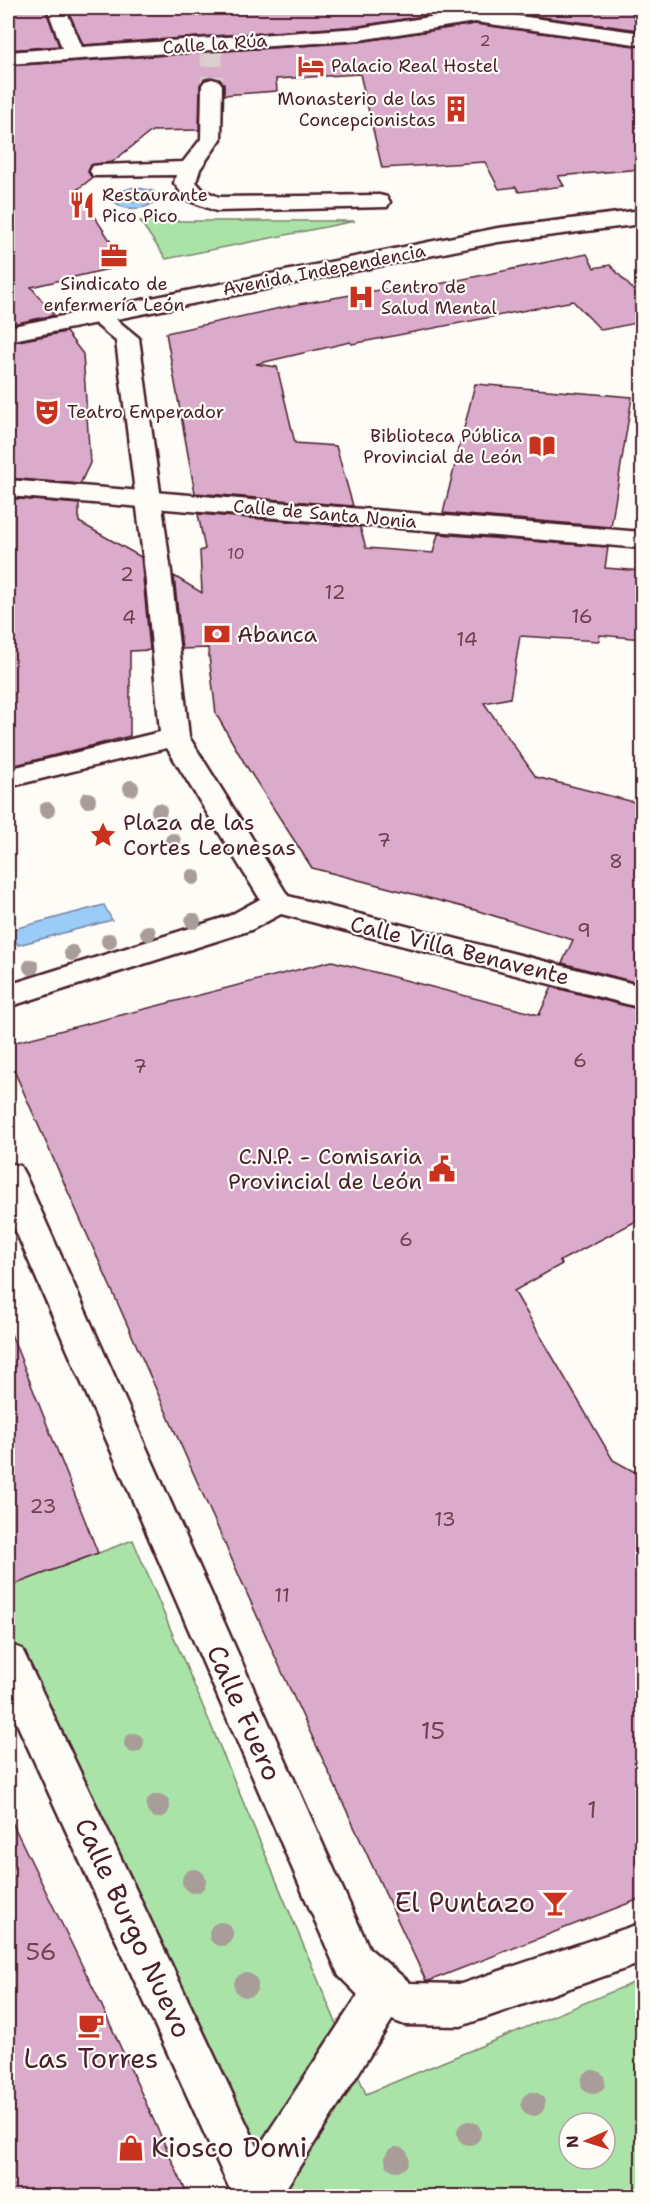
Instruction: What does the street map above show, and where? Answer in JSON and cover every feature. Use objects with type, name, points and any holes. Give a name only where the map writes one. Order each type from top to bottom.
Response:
[{"type":"street","points":[[56,8],[74,53]]},
{"type":"street","points":[[447,8],[483,12],[538,25],[642,39]]},
{"type":"street","name":"Calle la Rúa","points":[[8,58],[359,34],[421,25],[483,12]]},
{"type":"street","name":"Calle la Rúa","points":[[189,168],[212,139],[212,85]]},
{"type":"street","points":[[101,171],[189,168],[184,183],[195,195],[216,204],[379,202]]},
{"type":"street","name":"Avenida Independencia","points":[[8,334],[498,235],[642,217]]},
{"type":"street","points":[[8,996],[240,923],[277,903],[175,737],[127,338],[98,316]]},
{"type":"street","name":"Calle de Santa Nonia","points":[[8,488],[642,540]]},
{"type":"street","points":[[8,778],[175,737]]},
{"type":"street","name":"Calle Villa Benavente","points":[[277,903],[642,997]]},
{"type":"street","name":"Calle Fuero","points":[[8,1175],[354,1962],[385,1992],[405,2004],[461,2005],[642,1943]]},
{"type":"street","name":"Calle Burgo Nuevo","points":[[8,1661],[256,2195]]},
{"type":"street","points":[[256,2195],[385,1992]]},
{"type":"green space","points":[[140,221],[355,221],[166,259]]},
{"type":"green space","points":[[133,1540],[366,2094],[642,1979],[642,2196],[257,2196],[8,1661],[8,1587]]},
{"type":"water","points":[[134,187],[153,191],[158,197],[154,202],[142,208],[122,206],[112,199],[115,193]]},
{"type":"water","points":[[104,905],[112,920],[18,945],[10,930]]},
{"type":"building","points":[[8,8],[45,8],[59,46],[8,50]]},
{"type":"building","points":[[67,8],[475,8],[359,26],[83,45]]},
{"type":"building","points":[[475,8],[631,8],[639,30]]},
{"type":"building","points":[[475,24],[642,47],[642,169],[558,176],[564,186],[519,192],[516,187],[499,189],[485,162],[382,168],[360,74],[276,79],[277,91],[224,95],[224,84],[220,79],[211,77],[203,80],[200,85],[199,130],[152,131],[112,162],[91,165],[88,172],[92,178],[77,190],[126,265],[31,287],[54,315],[8,325],[8,66],[359,42]]},
{"type":"building","points":[[587,254],[594,268],[610,265],[642,299],[642,322],[601,330],[573,301],[352,344],[350,342],[256,364],[277,367],[295,443],[336,446],[353,506],[195,493],[166,333],[299,304],[385,289],[389,294]]},
{"type":"building","name":"Teatro Emperador","points":[[66,332],[83,354],[90,463],[80,484],[8,478],[8,343]]},
{"type":"building","name":"Biblioteca Pública Provincial de León","points":[[475,384],[632,397],[611,527],[443,513]]},
{"type":"building","points":[[8,498],[79,504],[79,522],[141,557],[150,650],[130,651],[130,736],[8,767]]},
{"type":"building","points":[[198,514],[360,527],[366,548],[433,553],[438,534],[608,547],[605,568],[642,571],[642,639],[600,635],[599,641],[520,636],[510,698],[484,703],[536,777],[642,804],[642,984],[562,963],[573,940],[475,910],[312,868],[245,764],[216,714],[208,648],[182,649],[174,576],[202,593],[200,551],[205,549]]},
{"type":"building","points":[[332,961],[539,1015],[552,987],[642,1010],[642,1218],[560,1261],[562,1264],[514,1291],[613,1460],[642,1476],[642,1898],[429,1981],[426,1981],[282,1672],[8,1057],[8,1044]]},
{"type":"building","points":[[11,1334],[98,1553],[8,1587],[8,1335]]},
{"type":"building","points":[[8,1814],[101,2004],[188,2196],[8,2196]]},
{"type":"tunnel","points":[[211,44],[212,85]]},
{"type":"place","name":"Palacio Real Hostel","points":[[311,66]]},
{"type":"place","name":"Monasterio de las Concepcionistas","points":[[456,109]]},
{"type":"place","name":"Restaurante Pico Pico","points":[[82,205]]},
{"type":"place","name":"Sindicato de enfermería León","points":[[114,256]]},
{"type":"place","name":"Centro de Salud Mental","points":[[361,297]]},
{"type":"place","name":"Teatro Emperador","points":[[47,412]]},
{"type":"place","name":"Biblioteca Pública Provincial de León","points":[[542,446]]},
{"type":"place","name":"Abanca","points":[[217,634]]},
{"type":"place","name":"Plaza de las Cortes Leonesas","points":[[103,835]]},
{"type":"place","name":"C.N.P. - Comisaria Provincial de León","points":[[442,1169]]},
{"type":"place","name":"El Puntazo","points":[[555,1903]]},
{"type":"place","name":"Las Torres","points":[[91,2025]]},
{"type":"place","name":"Kiosco Domi","points":[[131,2148]]}]
